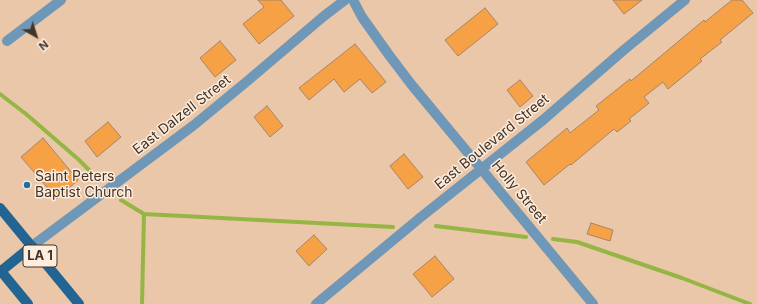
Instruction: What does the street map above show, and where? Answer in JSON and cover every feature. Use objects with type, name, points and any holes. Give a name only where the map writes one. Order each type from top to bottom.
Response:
[{"type":"main road","name":"LA 1","points":[[0,208],[79,304]]},
{"type":"main road","points":[[0,271],[32,246]]},
{"type":"main road","name":"LA 1","points":[[0,271],[28,304]]},
{"type":"street","points":[[7,41],[61,0]]},
{"type":"street","name":"East Dalzell Street","points":[[32,246],[194,125],[345,0]]},
{"type":"street","name":"Holly Street","points":[[353,0],[362,17],[411,84],[593,304]]},
{"type":"street","name":"East Boulevard Street","points":[[316,304],[421,217],[543,120],[625,49],[685,0]]},
{"type":"building","points":[[258,0],[281,0],[294,16],[259,44],[243,24],[264,7]]},
{"type":"building","points":[[613,0],[642,0],[624,14]]},
{"type":"building","points":[[732,0],[742,0],[753,13],[720,40],[722,42],[700,59],[702,61],[668,89],[663,82],[644,97],[649,103],[629,119],[631,121],[617,132],[614,129],[571,165],[570,164],[544,185],[526,162],[567,128],[570,133],[599,110],[596,106],[630,79],[631,81],[704,20],[705,22]]},
{"type":"building","points":[[485,8],[498,24],[458,56],[445,40]]},
{"type":"building","points":[[220,41],[236,60],[215,77],[200,58]]},
{"type":"building","points":[[355,44],[386,82],[372,93],[360,79],[344,92],[334,79],[309,100],[299,88]]},
{"type":"building","points":[[520,80],[533,96],[520,107],[507,90]]},
{"type":"building","points":[[267,106],[283,126],[270,137],[254,117]]},
{"type":"building","points":[[108,122],[121,137],[97,157],[85,141]]},
{"type":"building","points":[[43,138],[78,180],[57,199],[21,157]]},
{"type":"building","points":[[404,154],[423,177],[408,189],[390,166]]},
{"type":"building","points":[[591,223],[613,230],[610,241],[587,234]]},
{"type":"building","points":[[314,235],[327,249],[309,266],[296,251]]},
{"type":"building","points":[[435,256],[454,279],[432,297],[413,274]]},
{"type":"waterway","points":[[0,94],[26,114],[93,174]]},
{"type":"waterway","points":[[121,200],[144,214],[393,227]]},
{"type":"waterway","points":[[142,304],[144,214]]},
{"type":"waterway","points":[[436,226],[526,237]]},
{"type":"waterway","points":[[553,239],[577,242],[682,278],[750,304]]},
{"type":"place","name":"Saint Peters Baptist Church","points":[[27,185]]}]
